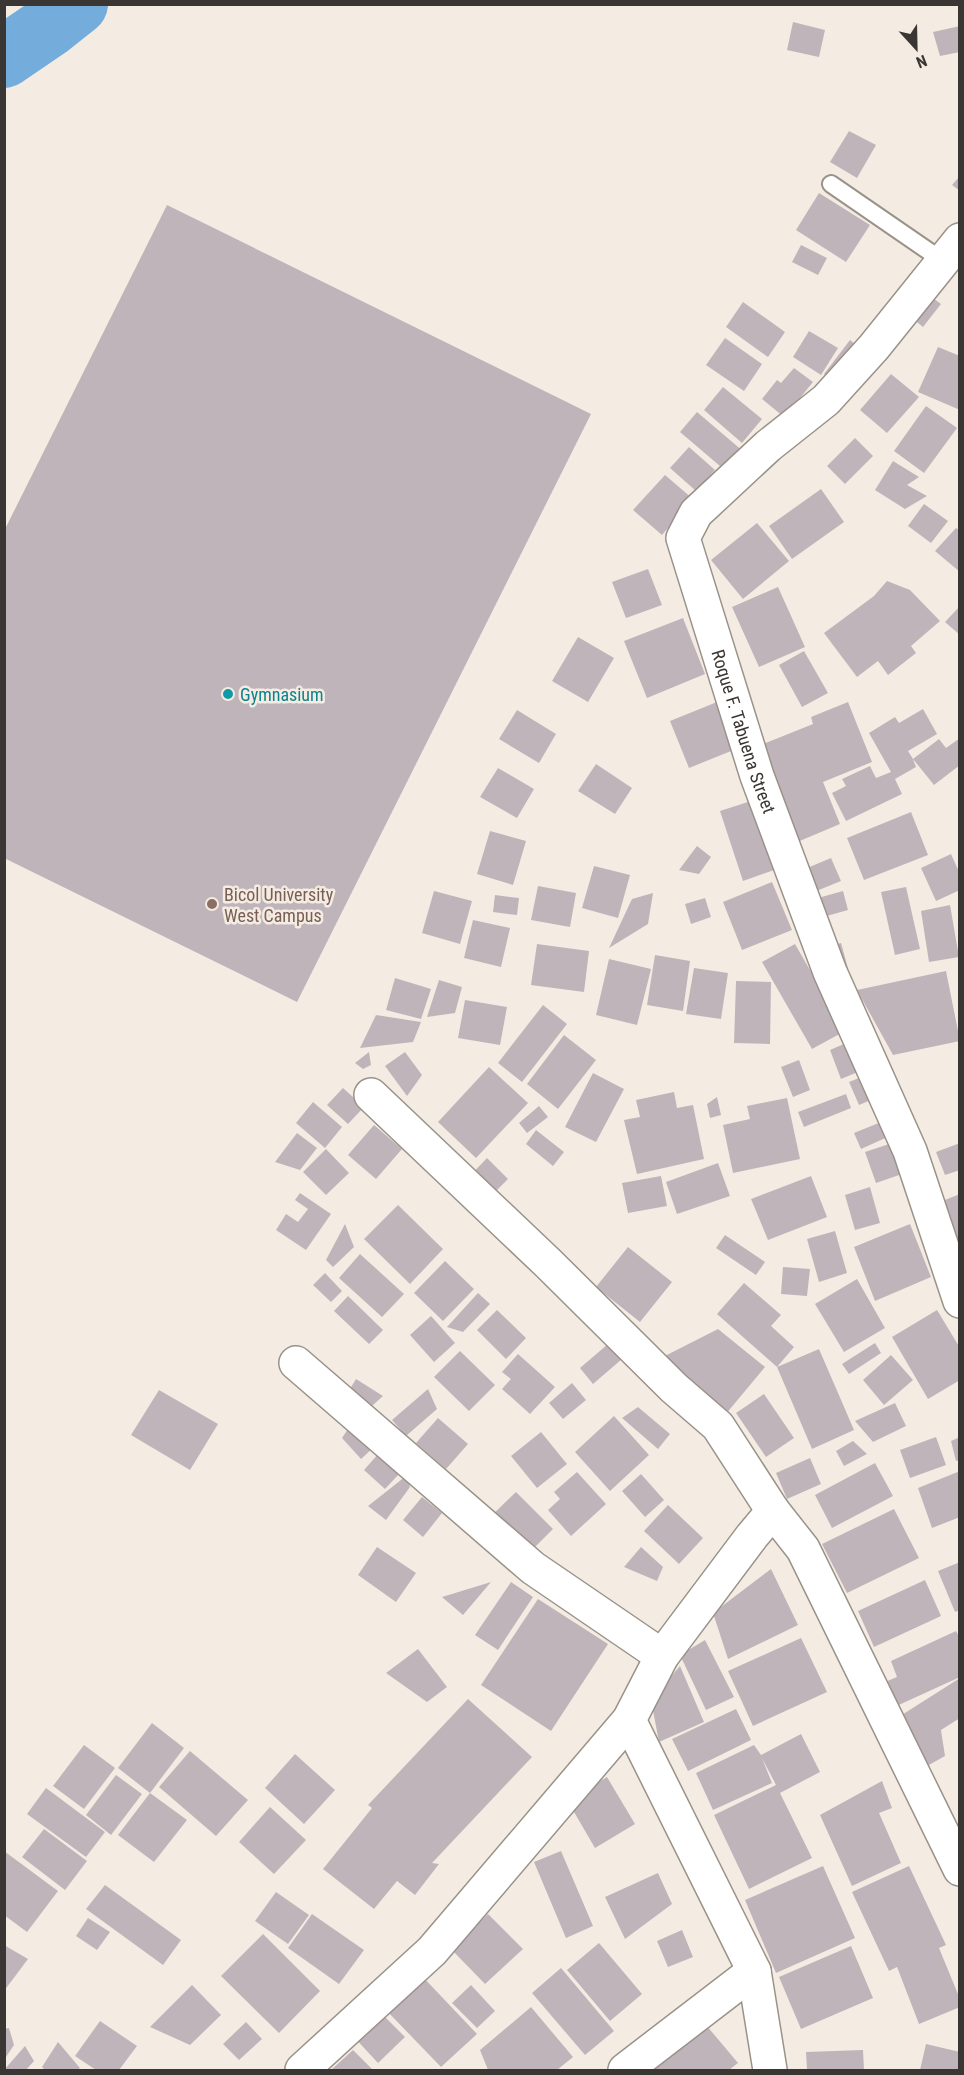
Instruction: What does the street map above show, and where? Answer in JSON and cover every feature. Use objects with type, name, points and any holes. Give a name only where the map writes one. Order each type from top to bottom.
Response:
[{"type":"street","name":"Roque F. Tabuena Street","points":[[951,250],[874,347],[826,400],[768,446],[696,513],[683,538],[757,776],[830,972],[910,1151],[960,1301]]},
{"type":"street","points":[[371,1095],[549,1264],[674,1388],[718,1426],[773,1511],[803,1549],[960,1869]]},
{"type":"street","points":[[296,1363],[533,1568],[662,1656]]},
{"type":"street","points":[[302,2070],[432,1951],[629,1720],[662,1656],[773,1511]]},
{"type":"street","points":[[629,1720],[754,1971],[770,2070]]},
{"type":"street","points":[[625,2070],[754,1971]]},
{"type":"lane","points":[[831,184],[951,250]]},
{"type":"building","points":[[793,22],[825,30],[819,57],[787,50]]},
{"type":"building","points":[[960,26],[960,52],[940,56],[933,32]]},
{"type":"building","points":[[849,131],[876,145],[857,178],[830,162]]},
{"type":"building","points":[[960,176],[960,191],[952,185]]},
{"type":"building","points":[[819,193],[870,225],[846,262],[796,230]]},
{"type":"building","name":"Gymnasium","points":[[167,205],[591,414],[297,1002],[4,858],[4,531]]},
{"type":"building","points":[[801,245],[827,258],[818,275],[792,262]]},
{"type":"building","points":[[923,291],[941,304],[923,327],[906,313]]},
{"type":"building","points":[[743,302],[785,332],[768,357],[726,327]]},
{"type":"building","points":[[809,331],[838,348],[821,375],[793,357]]},
{"type":"building","points":[[725,338],[762,364],[744,391],[706,365]]},
{"type":"building","points":[[850,340],[864,351],[838,385],[824,374]]},
{"type":"building","points":[[938,347],[960,356],[960,410],[918,392]]},
{"type":"building","points":[[794,368],[813,382],[800,398],[805,402],[789,421],[762,399],[777,380],[781,383]]},
{"type":"building","points":[[891,374],[919,397],[887,433],[860,410]]},
{"type":"building","points":[[723,387],[762,419],[742,443],[704,410]]},
{"type":"building","points":[[926,406],[957,428],[924,473],[894,451]]},
{"type":"building","points":[[697,412],[744,452],[727,472],[680,432]]},
{"type":"building","points":[[855,438],[873,456],[845,484],[827,466]]},
{"type":"building","points":[[689,447],[715,470],[696,491],[670,468]]},
{"type":"building","points":[[893,461],[919,477],[907,485],[927,496],[905,509],[875,490]]},
{"type":"building","points":[[665,475],[693,499],[662,535],[633,510]]},
{"type":"building","points":[[821,489],[844,522],[792,559],[769,526]]},
{"type":"building","points":[[924,504],[948,521],[931,543],[908,526]]},
{"type":"building","points":[[757,523],[789,561],[743,599],[711,560]]},
{"type":"building","points":[[956,528],[960,531],[960,572],[935,551]]},
{"type":"building","points":[[648,569],[662,605],[626,618],[612,582]]},
{"type":"building","points":[[887,581],[910,590],[940,621],[911,646],[916,653],[888,675],[878,661],[857,677],[824,633],[874,596]]},
{"type":"building","points":[[778,587],[805,647],[759,667],[732,607]]},
{"type":"building","points":[[960,606],[960,635],[945,622]]},
{"type":"building","points":[[683,618],[705,674],[647,698],[624,641]]},
{"type":"building","points":[[578,637],[614,658],[588,702],[552,681]]},
{"type":"building","points":[[804,651],[828,693],[802,707],[779,665]]},
{"type":"building","points":[[717,702],[736,749],[689,768],[670,721]]},
{"type":"building","points":[[848,702],[872,762],[823,782],[840,824],[795,843],[756,747],[813,724],[811,717]]},
{"type":"building","points":[[923,709],[937,734],[908,751],[916,767],[895,779],[902,794],[846,821],[832,793],[846,786],[842,779],[870,766],[876,778],[891,772],[869,733],[895,717],[899,723]]},
{"type":"building","points":[[517,710],[556,734],[539,763],[499,739]]},
{"type":"building","points":[[960,738],[960,765],[934,785],[913,759],[939,739],[946,748]]},
{"type":"building","points":[[596,764],[632,788],[615,814],[578,791]]},
{"type":"building","points":[[498,768],[534,789],[517,818],[480,797]]},
{"type":"building","points":[[751,801],[774,870],[743,881],[720,811]]},
{"type":"building","points":[[911,812],[928,855],[864,880],[847,838]]},
{"type":"building","points":[[490,831],[526,841],[513,885],[477,874]]},
{"type":"building","points":[[697,846],[711,857],[699,874],[679,870]]},
{"type":"building","points":[[951,854],[960,874],[960,890],[936,901],[921,868]]},
{"type":"building","points":[[831,858],[841,881],[809,894],[800,871]]},
{"type":"building","points":[[594,866],[630,875],[618,918],[582,908]]},
{"type":"building","points":[[772,882],[792,930],[742,950],[723,902]]},
{"type":"building","points":[[538,886],[576,893],[570,927],[531,920]]},
{"type":"building","points":[[906,887],[920,949],[895,955],[881,892]]},
{"type":"building","points":[[434,891],[472,901],[460,944],[422,933]]},
{"type":"building","points":[[843,891],[848,910],[816,919],[811,900]]},
{"type":"building","points":[[653,893],[648,924],[609,948],[632,899]]},
{"type":"building","points":[[495,895],[519,898],[517,915],[493,912]]},
{"type":"building","points":[[705,898],[711,917],[691,924],[685,904]]},
{"type":"building","points":[[950,905],[959,957],[929,962],[921,911]]},
{"type":"building","points":[[473,920],[510,928],[501,967],[464,958]]},
{"type":"building","points":[[841,943],[849,972],[835,976],[827,947]]},
{"type":"building","points":[[537,944],[589,951],[584,992],[531,985]]},
{"type":"building","points":[[795,944],[845,1031],[812,1049],[762,962]]},
{"type":"building","points":[[655,955],[690,961],[683,1011],[647,1005]]},
{"type":"building","points":[[609,959],[651,969],[637,1025],[596,1015]]},
{"type":"building","points":[[694,968],[728,973],[721,1019],[686,1014]]},
{"type":"building","points":[[946,971],[960,1041],[893,1055],[857,990]]},
{"type":"building","points":[[395,978],[431,989],[421,1019],[386,1010]]},
{"type":"building","points":[[439,980],[462,987],[455,1013],[427,1017]]},
{"type":"building","points":[[736,981],[771,982],[770,1044],[734,1043]]},
{"type":"building","points":[[465,1000],[507,1007],[500,1045],[458,1038]]},
{"type":"building","points":[[543,1005],[567,1024],[522,1082],[498,1063]]},
{"type":"building","points":[[376,1015],[421,1022],[413,1042],[360,1048]]},
{"type":"building","points":[[564,1035],[596,1060],[558,1109],[527,1084]]},
{"type":"building","points":[[853,1040],[865,1069],[841,1079],[830,1050]]},
{"type":"building","points":[[369,1052],[371,1065],[363,1069],[355,1063]]},
{"type":"building","points":[[405,1052],[422,1075],[407,1096],[385,1066]]},
{"type":"building","points":[[799,1060],[810,1090],[793,1097],[781,1067]]},
{"type":"building","points":[[489,1067],[528,1103],[476,1158],[438,1122]]},
{"type":"building","points":[[593,1073],[624,1089],[596,1142],[565,1127]]},
{"type":"building","points":[[869,1074],[878,1097],[859,1105],[849,1082]]},
{"type":"building","points":[[343,1088],[364,1107],[348,1124],[327,1105]]},
{"type":"building","points":[[674,1092],[677,1108],[693,1105],[704,1159],[637,1174],[624,1120],[640,1117],[636,1100]]},
{"type":"building","points":[[846,1094],[851,1108],[804,1127],[798,1112]]},
{"type":"building","points":[[717,1097],[721,1115],[710,1118],[707,1104]]},
{"type":"building","points":[[787,1098],[800,1159],[733,1173],[723,1125],[750,1119],[747,1106]]},
{"type":"building","points":[[313,1102],[342,1127],[325,1148],[296,1123]]},
{"type":"building","points":[[539,1106],[548,1117],[527,1133],[519,1123]]},
{"type":"building","points":[[886,1120],[892,1135],[861,1149],[854,1133]]},
{"type":"building","points":[[374,1125],[402,1149],[376,1179],[348,1155]]},
{"type":"building","points":[[536,1130],[564,1152],[553,1166],[526,1144]]},
{"type":"building","points":[[297,1133],[317,1148],[300,1170],[275,1162]]},
{"type":"building","points":[[892,1143],[902,1174],[876,1183],[865,1152]]},
{"type":"building","points":[[960,1143],[960,1170],[945,1175],[936,1152]]},
{"type":"building","points":[[326,1149],[349,1173],[326,1195],[303,1172]]},
{"type":"building","points":[[487,1158],[508,1179],[487,1200],[466,1180]]},
{"type":"building","points":[[718,1163],[730,1196],[677,1214],[666,1182]]},
{"type":"building","points":[[661,1176],[667,1206],[628,1213],[622,1183]]},
{"type":"building","points":[[811,1176],[827,1217],[768,1240],[751,1199]]},
{"type":"building","points":[[870,1187],[880,1223],[855,1230],[845,1195]]},
{"type":"building","points":[[300,1193],[331,1214],[306,1250],[276,1230],[286,1214],[298,1222],[308,1209],[295,1200]]},
{"type":"building","points":[[960,1194],[960,1247],[955,1249],[937,1203]]},
{"type":"building","points":[[398,1205],[443,1249],[410,1284],[364,1239]]},
{"type":"building","points":[[345,1224],[354,1247],[333,1267],[326,1260]]},
{"type":"building","points":[[910,1224],[931,1277],[875,1301],[854,1247]]},
{"type":"building","points":[[835,1231],[847,1273],[819,1282],[807,1239]]},
{"type":"building","points":[[725,1235],[765,1262],[756,1275],[716,1248]]},
{"type":"building","points":[[628,1247],[672,1282],[640,1322],[596,1287]]},
{"type":"building","points":[[360,1254],[404,1294],[382,1317],[339,1278]]},
{"type":"building","points":[[445,1261],[474,1289],[443,1321],[414,1293]]},
{"type":"building","points":[[783,1267],[810,1269],[807,1296],[781,1294]]},
{"type":"building","points":[[325,1273],[342,1291],[331,1302],[313,1285]]},
{"type":"building","points":[[857,1279],[885,1328],[844,1352],[815,1304]]},
{"type":"building","points":[[744,1283],[781,1315],[771,1326],[794,1347],[777,1367],[717,1314]]},
{"type":"building","points":[[478,1293],[490,1304],[463,1332],[447,1327]]},
{"type":"building","points":[[348,1296],[383,1330],[369,1344],[334,1311]]},
{"type":"building","points":[[497,1310],[526,1338],[506,1359],[477,1330]]},
{"type":"building","points":[[937,1310],[960,1348],[960,1380],[928,1399],[892,1337]]},
{"type":"building","points":[[431,1316],[455,1343],[434,1362],[410,1335]]},
{"type":"building","points":[[718,1329],[765,1367],[725,1415],[657,1360]]},
{"type":"building","points":[[875,1343],[881,1353],[849,1374],[842,1364]]},
{"type":"building","points":[[608,1344],[622,1359],[593,1384],[580,1368]]},
{"type":"building","points":[[819,1349],[854,1430],[812,1449],[777,1367]]},
{"type":"building","points":[[460,1351],[495,1385],[469,1411],[434,1377]]},
{"type":"building","points":[[518,1354],[555,1387],[530,1414],[502,1389],[511,1379],[502,1372]]},
{"type":"building","points":[[891,1355],[913,1380],[884,1405],[863,1380]]},
{"type":"building","points":[[356,1379],[383,1396],[363,1414],[347,1394]]},
{"type":"building","points":[[572,1383],[586,1400],[563,1419],[549,1403]]},
{"type":"building","points":[[428,1389],[437,1409],[406,1436],[392,1420]]},
{"type":"building","points":[[159,1390],[218,1424],[190,1470],[131,1435]]},
{"type":"building","points":[[764,1394],[794,1438],[766,1457],[736,1413]]},
{"type":"building","points":[[895,1403],[906,1426],[873,1442],[855,1421]]},
{"type":"building","points":[[638,1407],[670,1434],[658,1449],[622,1418]]},
{"type":"building","points":[[614,1416],[649,1455],[610,1491],[575,1452]]},
{"type":"building","points":[[438,1418],[468,1444],[446,1469],[416,1443]]},
{"type":"building","points":[[352,1423],[374,1447],[361,1459],[342,1438]]},
{"type":"building","points":[[541,1432],[567,1464],[537,1488],[511,1456]]},
{"type":"building","points":[[936,1437],[946,1465],[910,1478],[900,1450]]},
{"type":"building","points":[[960,1437],[960,1460],[956,1461],[951,1441]]},
{"type":"building","points":[[853,1441],[867,1454],[844,1466],[836,1451]]},
{"type":"building","points":[[379,1453],[400,1473],[385,1489],[364,1470]]},
{"type":"building","points":[[810,1458],[821,1484],[787,1499],[776,1473]]},
{"type":"building","points":[[875,1463],[893,1496],[832,1528],[815,1495]]},
{"type":"building","points":[[960,1471],[960,1517],[932,1528],[918,1488]]},
{"type":"building","points":[[577,1472],[606,1504],[571,1536],[548,1510],[560,1499],[554,1492]]},
{"type":"building","points":[[641,1474],[664,1500],[645,1517],[622,1491]]},
{"type":"building","points":[[406,1476],[410,1487],[386,1520],[368,1506]]},
{"type":"building","points":[[516,1492],[553,1529],[525,1557],[488,1519]]},
{"type":"building","points":[[422,1497],[442,1513],[423,1537],[403,1520]]},
{"type":"building","points":[[668,1505],[703,1538],[679,1564],[644,1531]]},
{"type":"building","points":[[894,1509],[919,1558],[847,1593],[822,1544]]},
{"type":"building","points":[[377,1547],[416,1573],[396,1602],[358,1575]]},
{"type":"building","points":[[641,1547],[663,1567],[657,1581],[624,1567]]},
{"type":"building","points":[[960,1562],[960,1610],[955,1612],[938,1571]]},
{"type":"building","points":[[771,1569],[798,1625],[728,1659],[713,1613]]},
{"type":"building","points":[[925,1580],[941,1616],[874,1647],[858,1611]]},
{"type":"building","points":[[491,1582],[463,1615],[442,1597]]},
{"type":"building","points":[[511,1582],[533,1597],[498,1650],[475,1635]]},
{"type":"building","points":[[538,1599],[608,1644],[551,1731],[481,1685]]},
{"type":"building","points":[[956,1631],[960,1638],[960,1677],[890,1709],[878,1685],[897,1677],[891,1661]]},
{"type":"building","points":[[801,1638],[827,1692],[753,1726],[728,1671]]},
{"type":"building","points":[[705,1640],[734,1697],[706,1710],[680,1655]]},
{"type":"building","points":[[418,1649],[447,1687],[427,1702],[386,1673]]},
{"type":"building","points":[[680,1666],[704,1722],[659,1742],[651,1700]]},
{"type":"building","points":[[960,1678],[960,1718],[941,1730],[945,1756],[927,1766],[897,1718]]},
{"type":"building","points":[[468,1699],[532,1757],[432,1863],[439,1864],[415,1895],[397,1881],[374,1909],[323,1869],[372,1808],[368,1805]]},
{"type":"building","points":[[736,1709],[751,1740],[688,1771],[672,1739]]},
{"type":"building","points":[[152,1723],[184,1748],[150,1793],[118,1768]]},
{"type":"building","points":[[801,1734],[820,1772],[780,1793],[812,1858],[749,1889],[714,1815],[776,1785],[762,1758],[772,1783],[713,1810],[696,1773],[754,1745],[761,1755]]},
{"type":"building","points":[[84,1745],[115,1768],[84,1809],[53,1786]]},
{"type":"building","points":[[190,1751],[248,1800],[216,1836],[159,1787]]},
{"type":"building","points":[[295,1754],[335,1790],[304,1824],[265,1788]]},
{"type":"building","points":[[116,1775],[142,1794],[111,1835],[86,1815]]},
{"type":"building","points":[[607,1777],[635,1824],[595,1848],[567,1800]]},
{"type":"building","points":[[882,1781],[892,1808],[879,1813],[901,1863],[852,1886],[820,1815]]},
{"type":"building","points":[[46,1788],[105,1832],[86,1857],[27,1814]]},
{"type":"building","points":[[150,1793],[187,1820],[154,1862],[118,1835]]},
{"type":"building","points":[[270,1807],[306,1840],[274,1874],[239,1842]]},
{"type":"building","points":[[44,1829],[87,1861],[65,1890],[22,1857]]},
{"type":"building","points":[[4,1851],[58,1891],[27,1932],[4,1915]]},
{"type":"building","points":[[561,1851],[593,1926],[566,1938],[534,1862]]},
{"type":"building","points":[[823,1866],[855,1938],[776,1973],[745,1900]]},
{"type":"building","points":[[909,1866],[946,1945],[939,1948],[960,1999],[960,2007],[919,2024],[897,1967],[889,1971],[852,1892]]},
{"type":"building","points":[[658,1873],[672,1904],[625,1939],[605,1897]]},
{"type":"building","points":[[105,1885],[181,1940],[163,1965],[86,1909]]},
{"type":"building","points":[[276,1892],[309,1915],[288,1944],[255,1921]]},
{"type":"building","points":[[312,1914],[364,1950],[339,1984],[288,1948]]},
{"type":"building","points":[[488,1914],[523,1949],[485,1984],[451,1949]]},
{"type":"building","points":[[88,1918],[110,1932],[97,1950],[76,1936]]},
{"type":"building","points":[[682,1930],[693,1957],[668,1967],[657,1941]]},
{"type":"building","points":[[263,1934],[320,1991],[279,2033],[221,1976]]},
{"type":"building","points":[[599,1943],[642,1994],[610,2021],[567,1970]]},
{"type":"building","points":[[4,1945],[28,1959],[4,1991]]},
{"type":"building","points":[[851,1946],[873,1998],[801,2029],[779,1977]]},
{"type":"building","points":[[561,1968],[614,2031],[585,2055],[532,1993]]},
{"type":"building","points":[[421,1975],[477,2034],[441,2067],[385,2009]]},
{"type":"building","points":[[192,1985],[221,2015],[190,2045],[150,2027]]},
{"type":"building","points":[[471,1985],[495,2011],[477,2028],[452,2003]]},
{"type":"building","points":[[531,2007],[573,2057],[557,2070],[488,2070],[480,2050]]},
{"type":"building","points":[[379,2011],[405,2037],[378,2063],[353,2036]]},
{"type":"building","points":[[701,2019],[738,2063],[729,2070],[639,2070]]},
{"type":"building","points":[[100,2021],[137,2046],[119,2070],[96,2070],[75,2056]]},
{"type":"building","points":[[246,2022],[262,2039],[239,2060],[223,2044]]},
{"type":"building","points":[[9,2028],[14,2045],[4,2060],[4,2029]]},
{"type":"building","points":[[58,2042],[80,2068],[77,2070],[45,2070],[42,2067]]},
{"type":"building","points":[[926,2044],[960,2052],[960,2070],[920,2070]]},
{"type":"building","points":[[25,2046],[34,2061],[26,2070],[4,2070]]},
{"type":"building","points":[[353,2050],[373,2070],[331,2070]]},
{"type":"building","points":[[863,2050],[864,2070],[807,2070],[806,2052]]},
{"type":"waterway","points":[[4,57],[77,4]]},
{"type":"place","name":"Gymnasium","points":[[228,694]]},
{"type":"place","name":"Bicol University West Campus","points":[[212,904]]}]
